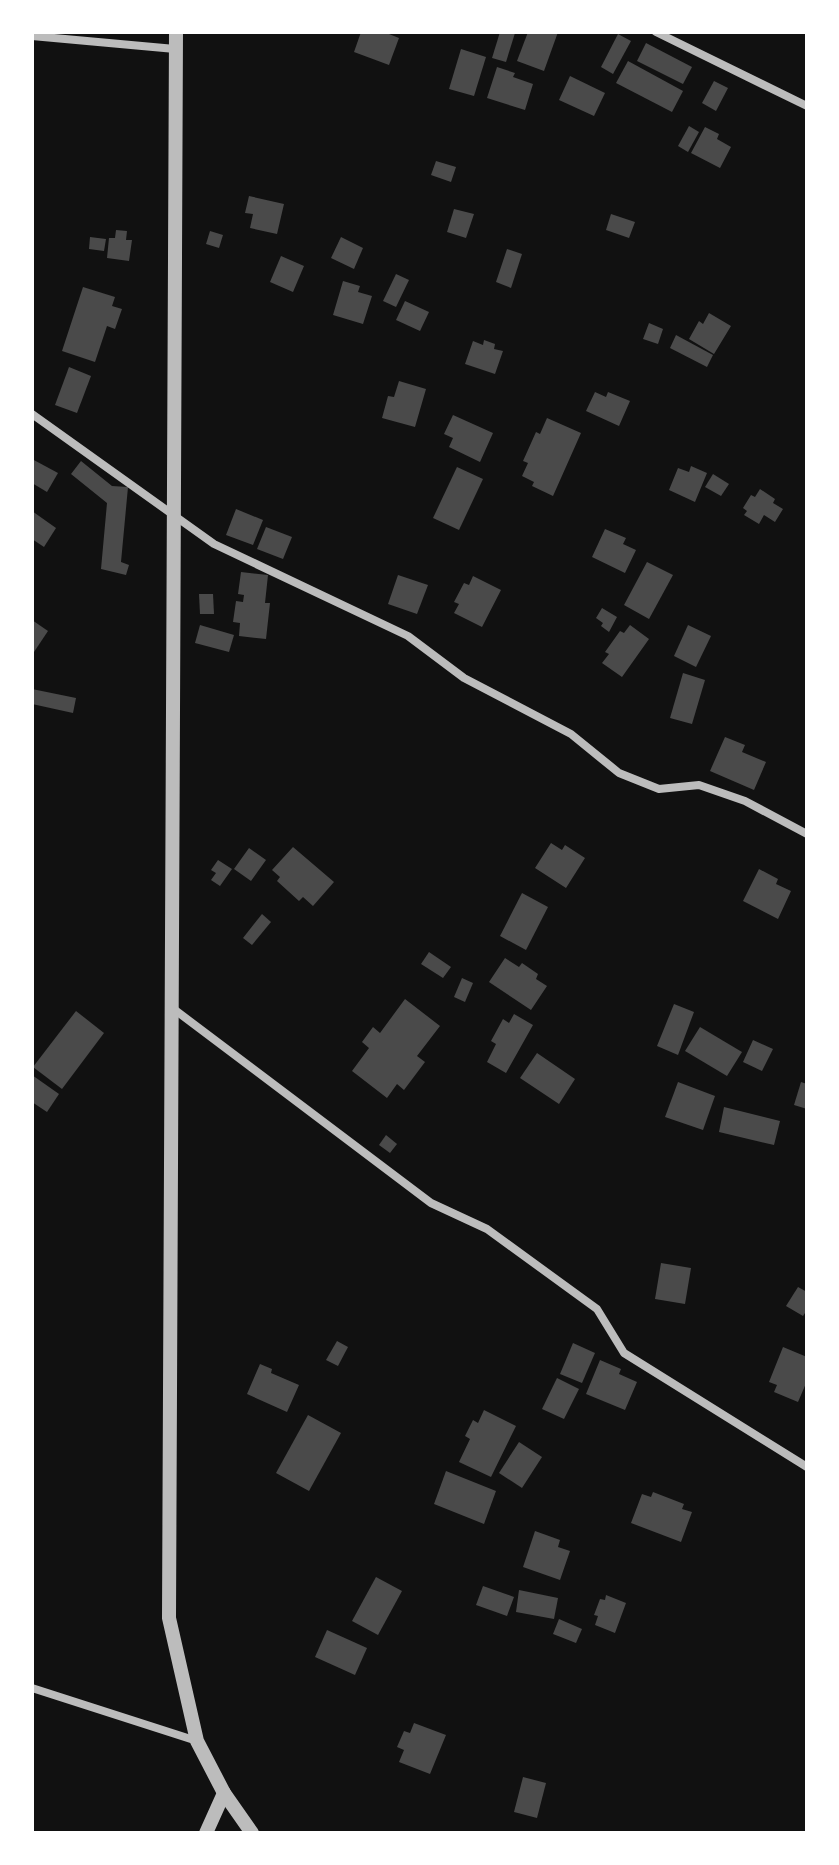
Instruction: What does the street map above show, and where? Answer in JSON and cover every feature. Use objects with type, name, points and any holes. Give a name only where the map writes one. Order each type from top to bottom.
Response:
[{"type":"street","points":[[176,32],[169,1618],[197,1741],[224,1793],[252,1833]]},
{"type":"street","points":[[656,32],[807,106]]},
{"type":"street","points":[[32,36],[175,49]]},
{"type":"street","points":[[32,414],[214,544],[408,636],[464,678],[571,734],[619,773],[659,789],[699,785],[745,801],[807,834]]},
{"type":"street","points":[[170,1006],[431,1203],[487,1229],[597,1309],[624,1353],[807,1467]]},
{"type":"street","points":[[32,1688],[197,1741]]},
{"type":"street","points":[[206,1833],[224,1793]]},
{"type":"building","points":[[361,32],[384,32],[399,38],[389,65],[354,52]]},
{"type":"building","points":[[500,32],[515,33],[506,62],[492,58]]},
{"type":"building","points":[[528,32],[558,32],[544,71],[517,61]]},
{"type":"building","points":[[618,34],[631,41],[613,74],[601,67]]},
{"type":"building","points":[[646,43],[692,67],[683,84],[637,61]]},
{"type":"building","points":[[461,49],[486,57],[474,96],[449,89]]},
{"type":"building","points":[[628,61],[683,91],[672,112],[616,83]]},
{"type":"building","points":[[497,67],[533,84],[525,110],[487,98]]},
{"type":"building","points":[[570,76],[605,93],[594,116],[559,100]]},
{"type":"building","points":[[714,81],[728,88],[716,111],[702,103]]},
{"type":"building","points":[[689,126],[699,132],[688,152],[678,146]]},
{"type":"building","points":[[705,127],[719,134],[717,139],[731,147],[720,168],[691,153]]},
{"type":"building","points":[[436,161],[456,167],[451,182],[431,175]]},
{"type":"building","points":[[249,196],[284,204],[277,234],[250,228],[253,214],[245,213]]},
{"type":"building","points":[[454,209],[474,214],[466,238],[447,232]]},
{"type":"building","points":[[611,214],[635,222],[629,238],[606,230]]},
{"type":"building","points":[[116,230],[127,231],[126,240],[132,240],[129,261],[107,258],[109,238],[115,238]]},
{"type":"building","points":[[210,231],[223,235],[219,248],[206,244]]},
{"type":"building","points":[[90,237],[106,239],[104,251],[89,249]]},
{"type":"building","points":[[341,237],[363,248],[354,269],[331,258]]},
{"type":"building","points":[[507,249],[522,254],[511,288],[496,282]]},
{"type":"building","points":[[281,256],[304,266],[293,292],[270,282]]},
{"type":"building","points":[[396,274],[409,280],[396,307],[383,301]]},
{"type":"building","points":[[343,281],[360,286],[358,292],[372,296],[363,324],[333,315]]},
{"type":"building","points":[[83,287],[115,297],[112,306],[122,309],[115,329],[107,326],[95,362],[62,351]]},
{"type":"building","points":[[405,301],[429,312],[420,331],[396,320]]},
{"type":"building","points":[[709,313],[731,326],[714,354],[689,339],[699,321],[703,324]]},
{"type":"building","points":[[649,323],[663,329],[658,344],[643,339]]},
{"type":"building","points":[[676,335],[713,355],[707,367],[670,348]]},
{"type":"building","points":[[484,340],[495,344],[494,349],[503,351],[495,374],[465,364],[473,341],[483,345]]},
{"type":"building","points":[[69,367],[91,376],[77,413],[55,405]]},
{"type":"building","points":[[399,381],[426,389],[415,427],[382,418],[388,396],[394,397]]},
{"type":"building","points":[[595,392],[606,397],[608,392],[630,401],[619,426],[586,411]]},
{"type":"building","points":[[453,415],[493,433],[480,462],[449,447],[453,438],[444,434]]},
{"type":"building","points":[[547,418],[581,433],[553,496],[532,486],[534,482],[522,476],[528,463],[523,461],[536,432],[540,434]]},
{"type":"building","points":[[32,459],[58,473],[47,492],[32,483]]},
{"type":"building","points":[[81,461],[112,486],[128,487],[121,562],[129,565],[126,575],[101,569],[107,503],[71,474]]},
{"type":"building","points":[[691,466],[707,473],[695,502],[669,490],[678,468],[689,472]]},
{"type":"building","points":[[457,467],[483,479],[459,530],[433,518]]},
{"type":"building","points":[[713,474],[729,484],[721,496],[705,487]]},
{"type":"building","points":[[760,489],[783,509],[775,522],[764,515],[759,524],[744,515],[747,511],[743,508],[751,495],[755,497]]},
{"type":"building","points":[[236,509],[263,520],[253,545],[226,535]]},
{"type":"building","points":[[32,511],[56,528],[44,547],[32,539]]},
{"type":"building","points":[[266,527],[292,537],[283,559],[257,549]]},
{"type":"building","points":[[605,529],[626,538],[623,544],[636,550],[625,573],[592,557]]},
{"type":"building","points":[[647,562],[673,575],[649,619],[624,605]]},
{"type":"building","points":[[241,572],[268,575],[265,603],[270,603],[266,639],[239,636],[240,623],[233,622],[236,601],[243,602],[244,595],[238,594]]},
{"type":"building","points":[[398,575],[428,585],[417,614],[388,604]]},
{"type":"building","points":[[473,576],[501,590],[482,627],[454,613],[459,604],[454,602],[464,583],[469,585]]},
{"type":"building","points":[[199,594],[213,594],[214,614],[200,614]]},
{"type":"building","points":[[602,608],[617,617],[609,632],[596,618]]},
{"type":"building","points":[[32,620],[48,631],[32,655]]},
{"type":"building","points":[[200,625],[234,635],[229,652],[195,643]]},
{"type":"building","points":[[630,625],[649,639],[622,677],[602,663],[609,654],[605,652],[620,631],[624,633]]},
{"type":"building","points":[[688,625],[711,636],[696,667],[674,656]]},
{"type":"building","points":[[683,673],[705,680],[692,724],[670,718]]},
{"type":"building","points":[[32,689],[76,698],[73,713],[32,704]]},
{"type":"building","points":[[725,737],[745,745],[742,752],[766,762],[754,790],[710,771]]},
{"type":"building","points":[[551,843],[562,850],[565,845],[585,858],[566,888],[535,868]]},
{"type":"building","points":[[293,847],[334,882],[313,906],[303,897],[299,901],[277,881],[280,877],[272,870]]},
{"type":"building","points":[[249,848],[266,860],[251,881],[234,869]]},
{"type":"building","points":[[218,860],[232,869],[220,886],[211,880],[216,873],[211,870]]},
{"type":"building","points":[[759,869],[778,879],[776,884],[791,891],[778,919],[743,901]]},
{"type":"building","points":[[522,893],[548,907],[526,950],[500,936]]},
{"type":"building","points":[[262,914],[271,922],[252,945],[243,938]]},
{"type":"building","points":[[429,952],[451,967],[443,978],[421,964]]},
{"type":"building","points":[[505,958],[519,967],[522,963],[538,974],[536,979],[547,986],[531,1010],[489,982]]},
{"type":"building","points":[[462,978],[473,983],[465,1002],[454,997]]},
{"type":"building","points":[[405,999],[440,1026],[417,1056],[425,1062],[404,1090],[397,1084],[387,1098],[352,1071],[369,1048],[362,1042],[373,1027],[380,1033]]},
{"type":"building","points":[[674,1004],[694,1012],[678,1055],[657,1046]]},
{"type":"building","points":[[76,1011],[104,1033],[62,1089],[33,1067]]},
{"type":"building","points":[[514,1014],[533,1025],[506,1073],[487,1062],[496,1044],[491,1041],[503,1019],[509,1023]]},
{"type":"building","points":[[700,1027],[742,1052],[727,1076],[685,1051]]},
{"type":"building","points":[[753,1040],[773,1049],[762,1071],[743,1062]]},
{"type":"building","points":[[537,1053],[575,1079],[559,1104],[520,1078]]},
{"type":"building","points":[[32,1075],[59,1094],[47,1112],[32,1102]]},
{"type":"building","points":[[678,1082],[715,1096],[703,1130],[665,1117]]},
{"type":"building","points":[[801,1082],[807,1084],[807,1109],[794,1105]]},
{"type":"building","points":[[724,1107],[780,1121],[774,1145],[719,1132]]},
{"type":"building","points":[[386,1135],[397,1144],[390,1153],[379,1145]]},
{"type":"building","points":[[661,1263],[691,1268],[685,1304],[655,1299]]},
{"type":"building","points":[[798,1287],[807,1292],[807,1310],[803,1316],[786,1306]]},
{"type":"building","points":[[337,1341],[348,1347],[338,1366],[326,1360]]},
{"type":"building","points":[[573,1343],[595,1353],[582,1383],[560,1374]]},
{"type":"building","points":[[783,1347],[807,1357],[807,1381],[798,1402],[774,1392],[777,1385],[769,1382]]},
{"type":"building","points":[[600,1360],[621,1369],[619,1374],[637,1382],[625,1410],[586,1394]]},
{"type":"building","points":[[260,1364],[272,1369],[271,1373],[299,1385],[287,1412],[247,1394]]},
{"type":"building","points":[[557,1378],[579,1389],[564,1419],[542,1409]]},
{"type":"building","points":[[484,1410],[516,1426],[491,1477],[459,1462],[470,1439],[465,1436],[473,1420],[478,1423]]},
{"type":"building","points":[[308,1415],[341,1433],[309,1491],[276,1473]]},
{"type":"building","points":[[519,1442],[542,1457],[522,1488],[499,1473]]},
{"type":"building","points":[[446,1471],[496,1491],[484,1524],[434,1504]]},
{"type":"building","points":[[653,1492],[684,1504],[682,1509],[692,1512],[681,1542],[631,1523],[642,1494],[651,1497]]},
{"type":"building","points":[[535,1531],[560,1540],[558,1547],[570,1551],[560,1580],[523,1567]]},
{"type":"building","points":[[376,1577],[402,1591],[378,1635],[352,1621]]},
{"type":"building","points":[[483,1586],[514,1597],[507,1616],[476,1605]]},
{"type":"building","points":[[519,1590],[558,1598],[554,1619],[516,1612]]},
{"type":"building","points":[[606,1595],[626,1603],[615,1633],[595,1625],[598,1616],[594,1615],[600,1599],[605,1600]]},
{"type":"building","points":[[559,1619],[582,1629],[576,1643],[553,1634]]},
{"type":"building","points":[[327,1630],[367,1648],[355,1675],[315,1657]]},
{"type":"building","points":[[414,1723],[446,1735],[430,1774],[399,1762],[404,1750],[397,1747],[404,1731],[410,1733]]},
{"type":"building","points":[[523,1777],[546,1783],[537,1818],[514,1812]]}]
